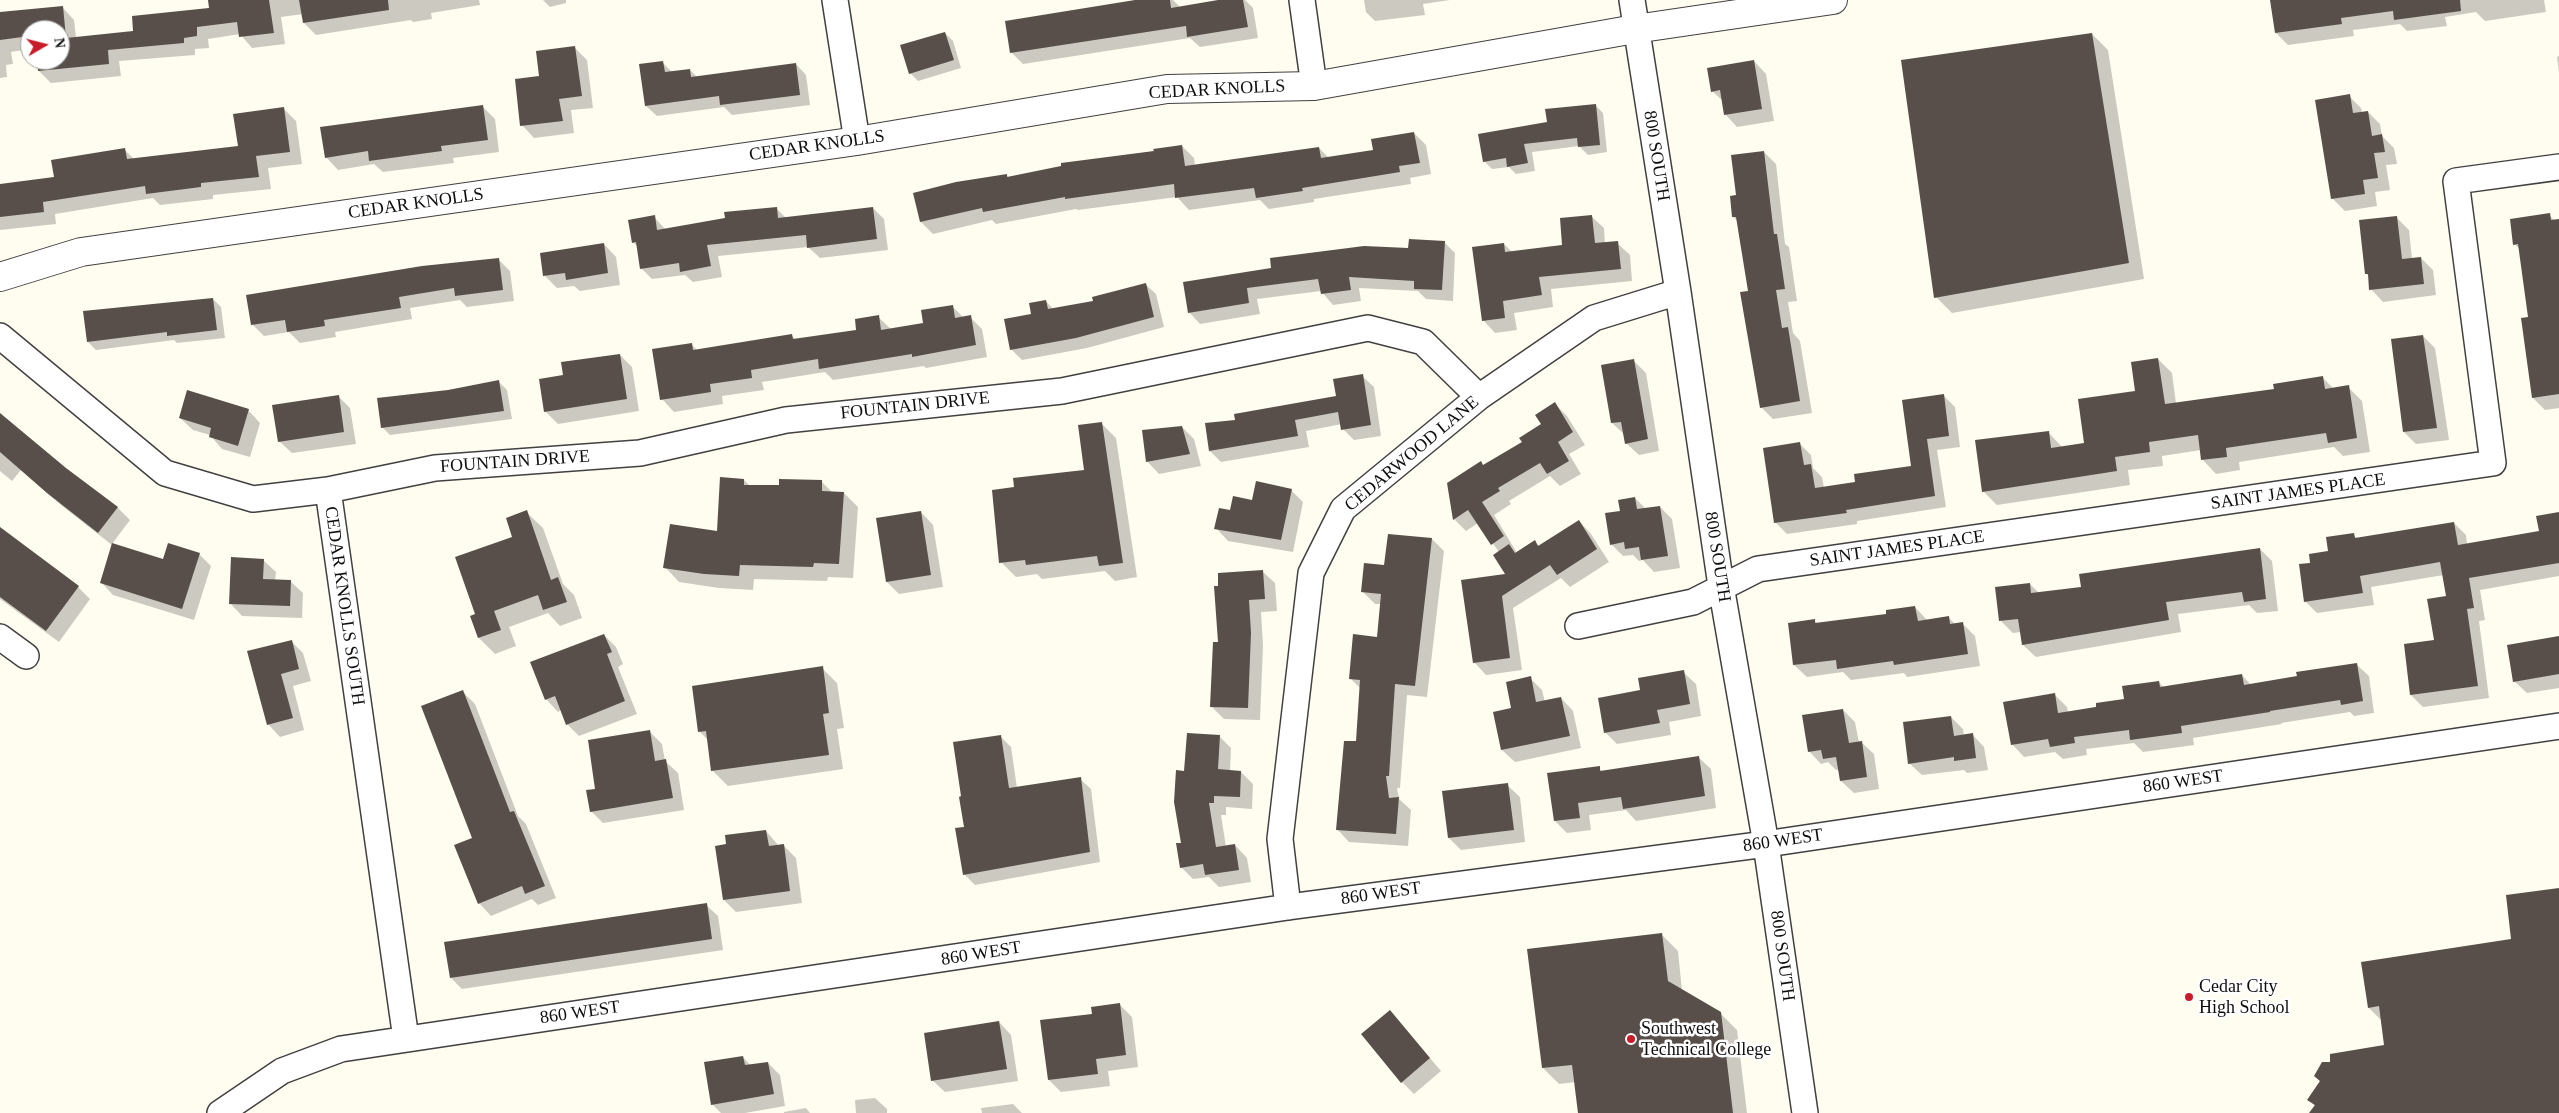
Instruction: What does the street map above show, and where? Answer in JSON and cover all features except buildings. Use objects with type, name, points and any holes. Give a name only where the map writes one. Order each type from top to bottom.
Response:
[{"type":"street","points":[[835,0],[857,141]]},
{"type":"street","points":[[1302,0],[1314,86]]},
{"type":"street","name":"800 SOUTH","points":[[1632,0],[1635,29],[1678,292],[1721,586],[1766,844],[1805,1113]]},
{"type":"street","name":"CEDAR KNOLLS","points":[[0,278],[82,252],[857,141],[1167,89],[1314,86],[1635,29],[1833,0]]},
{"type":"street","name":"SAINT JAMES PLACE","points":[[1721,586],[1758,569],[2494,463],[2456,181],[2559,167]]},
{"type":"street","name":"CEDARWOOD LANE","points":[[1288,906],[1280,839],[1311,573],[1343,509],[1478,397],[1594,318],[1678,292]]},
{"type":"street","name":"FOUNTAIN DRIVE","points":[[328,490],[435,468],[640,453],[786,420],[1062,391],[1368,328],[1423,342],[1478,397]]},
{"type":"street","name":"CEDAR KNOLLS SOUTH","points":[[0,336],[165,473],[253,499],[328,490],[406,1039]]},
{"type":"street","points":[[1578,626],[1693,602],[1721,586]]},
{"type":"street","points":[[0,637],[26,656]]},
{"type":"street","name":"860 WEST","points":[[220,1113],[258,1085],[305,1061],[341,1049],[1288,906],[1766,844],[2559,726]]},
{"type":"place","name":"Cedar City High School","points":[[2189,997]]},
{"type":"place","name":"Southwest Technical College","points":[[1631,1039]]}]
